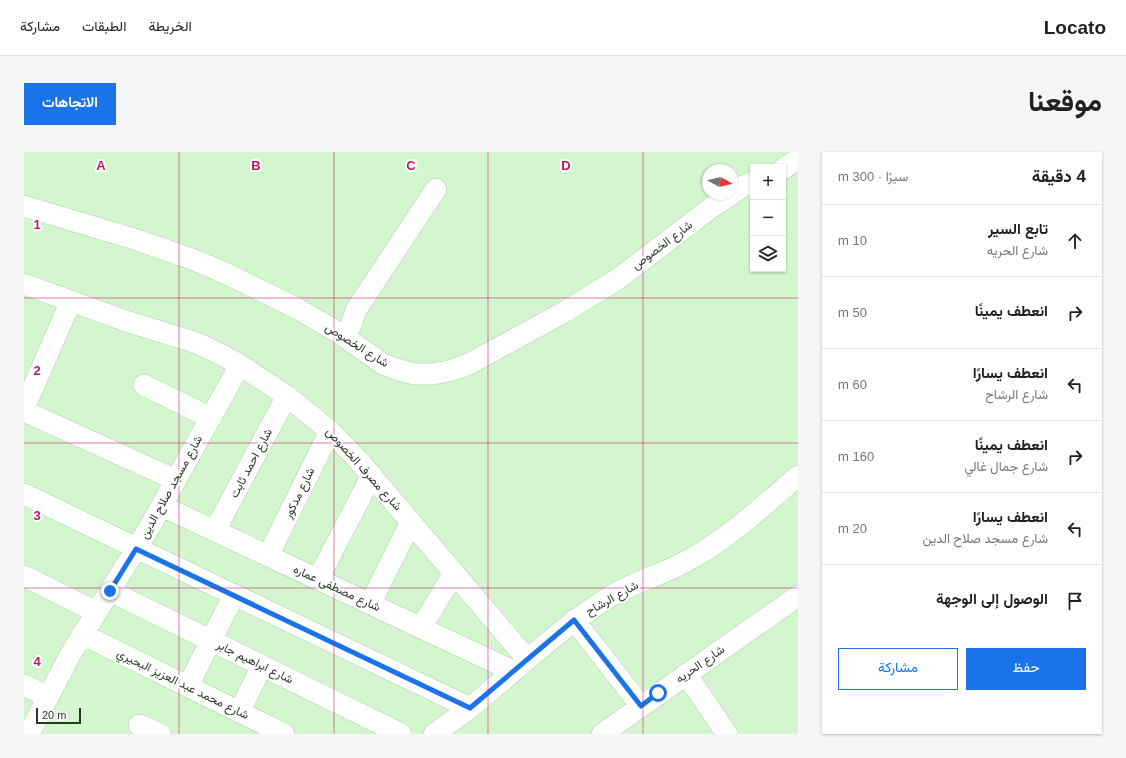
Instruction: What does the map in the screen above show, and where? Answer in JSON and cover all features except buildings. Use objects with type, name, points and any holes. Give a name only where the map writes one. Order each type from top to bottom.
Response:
[{"type":"street","points":[[786,167],[798,159]]},
{"type":"street","name":"شارع الخصوص","points":[[738,190],[750,183]]},
{"type":"street","points":[[343,336],[350,327],[356,310],[436,189]]},
{"type":"street","name":"شارع الخصوص","points":[[24,206],[131,238],[192,259],[280,299],[343,336],[383,364],[399,370],[421,374],[432,374],[449,372],[468,364],[566,311],[618,279],[723,200]]},
{"type":"street","name":"شارع مصرف الخصوص","points":[[24,284],[126,321],[197,343],[240,365],[287,396],[330,431],[372,475],[454,573],[520,665]]},
{"type":"street","points":[[70,301],[26,415],[176,480]]},
{"type":"street","name":"شارع مسجد صلاح الدين","points":[[30,734],[82,634],[162,506],[240,365]]},
{"type":"street","points":[[144,385],[211,418]]},
{"type":"street","name":"شارع احمد ثابت","points":[[215,530],[287,396]]},
{"type":"street","name":"شارع مدكور","points":[[268,556],[330,431]]},
{"type":"street","points":[[318,579],[372,475]]},
{"type":"street","name":"شارع الرشاح","points":[[434,734],[470,708],[574,620],[605,599],[685,563],[708,549],[749,518],[798,476]]},
{"type":"street","points":[[24,494],[470,708]]},
{"type":"street","name":"شارع مصطفى عماره","points":[[162,506],[421,628],[520,665]]},
{"type":"street","points":[[370,604],[411,522]]},
{"type":"street","points":[[421,628],[454,573]]},
{"type":"street","points":[[24,576],[96,612]]},
{"type":"street","name":"شارع ابراهيم جابر","points":[[110,591],[401,734]]},
{"type":"street","points":[[188,686],[234,595]]},
{"type":"street","name":"شارع الحريه","points":[[602,734],[625,727],[641,706],[798,596]]},
{"type":"street","points":[[574,620],[641,706]]},
{"type":"street","name":"شارع محمد عبد العزيز البحيري","points":[[82,634],[284,734]]},
{"type":"street","points":[[239,712],[262,666]]},
{"type":"street","points":[[686,674],[727,734]]},
{"type":"street","points":[[24,685],[48,697]]},
{"type":"street","points":[[139,724],[160,734]]},
{"type":"route","points":[[110,591],[136,549],[470,708],[574,620],[641,706],[658,693]]}]
